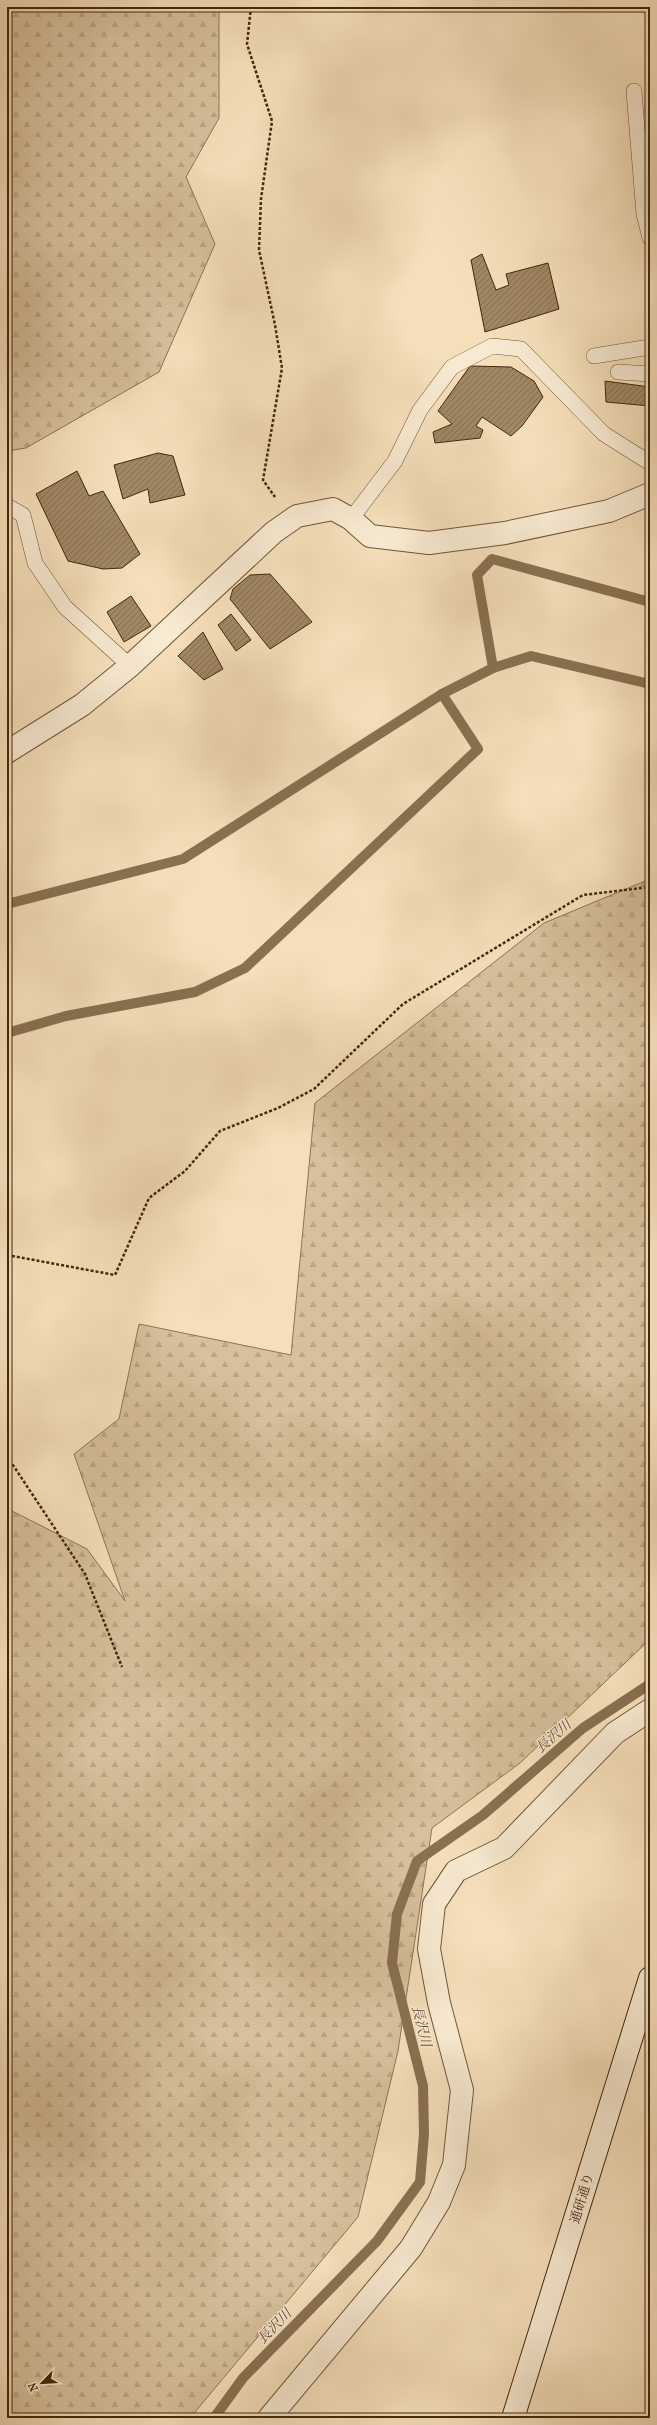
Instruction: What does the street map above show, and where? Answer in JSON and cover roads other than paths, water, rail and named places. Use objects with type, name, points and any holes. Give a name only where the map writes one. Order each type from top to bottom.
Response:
[{"type":"street","points":[[7,752],[82,705],[130,666],[274,532],[298,516],[333,509],[351,519],[370,536],[429,543],[505,532],[609,510],[650,494]]},
{"type":"street","points":[[269,2418],[411,2248],[439,2202],[454,2165],[462,2090],[439,2003],[429,1949],[434,1904],[456,1871],[504,1848],[615,1733],[650,1710]]},
{"type":"street","name":"通研通り","points":[[513,2418],[650,1978]]},
{"type":"lane","points":[[634,91],[644,214],[650,238]]},
{"type":"lane","points":[[351,519],[395,461],[420,410],[452,367],[492,346],[521,349],[604,434],[650,463]]},
{"type":"lane","points":[[594,356],[650,347]]},
{"type":"lane","points":[[618,372],[650,374]]},
{"type":"lane","points":[[7,506],[23,515],[35,563],[66,607],[112,647],[130,666]]},
{"type":"waterway","points":[[493,668],[477,575],[492,559],[650,602]]},
{"type":"waterway","points":[[7,904],[183,859],[442,694],[493,668],[531,656],[650,684]]},
{"type":"waterway","points":[[7,1033],[66,1016],[195,992],[245,968],[478,749],[442,694]]},
{"type":"waterway","name":"長沢川","points":[[214,2418],[243,2378],[377,2241],[420,2182],[424,2134],[423,2086],[392,1963],[397,1914],[417,1861],[483,1815],[583,1728],[650,1684]]}]
